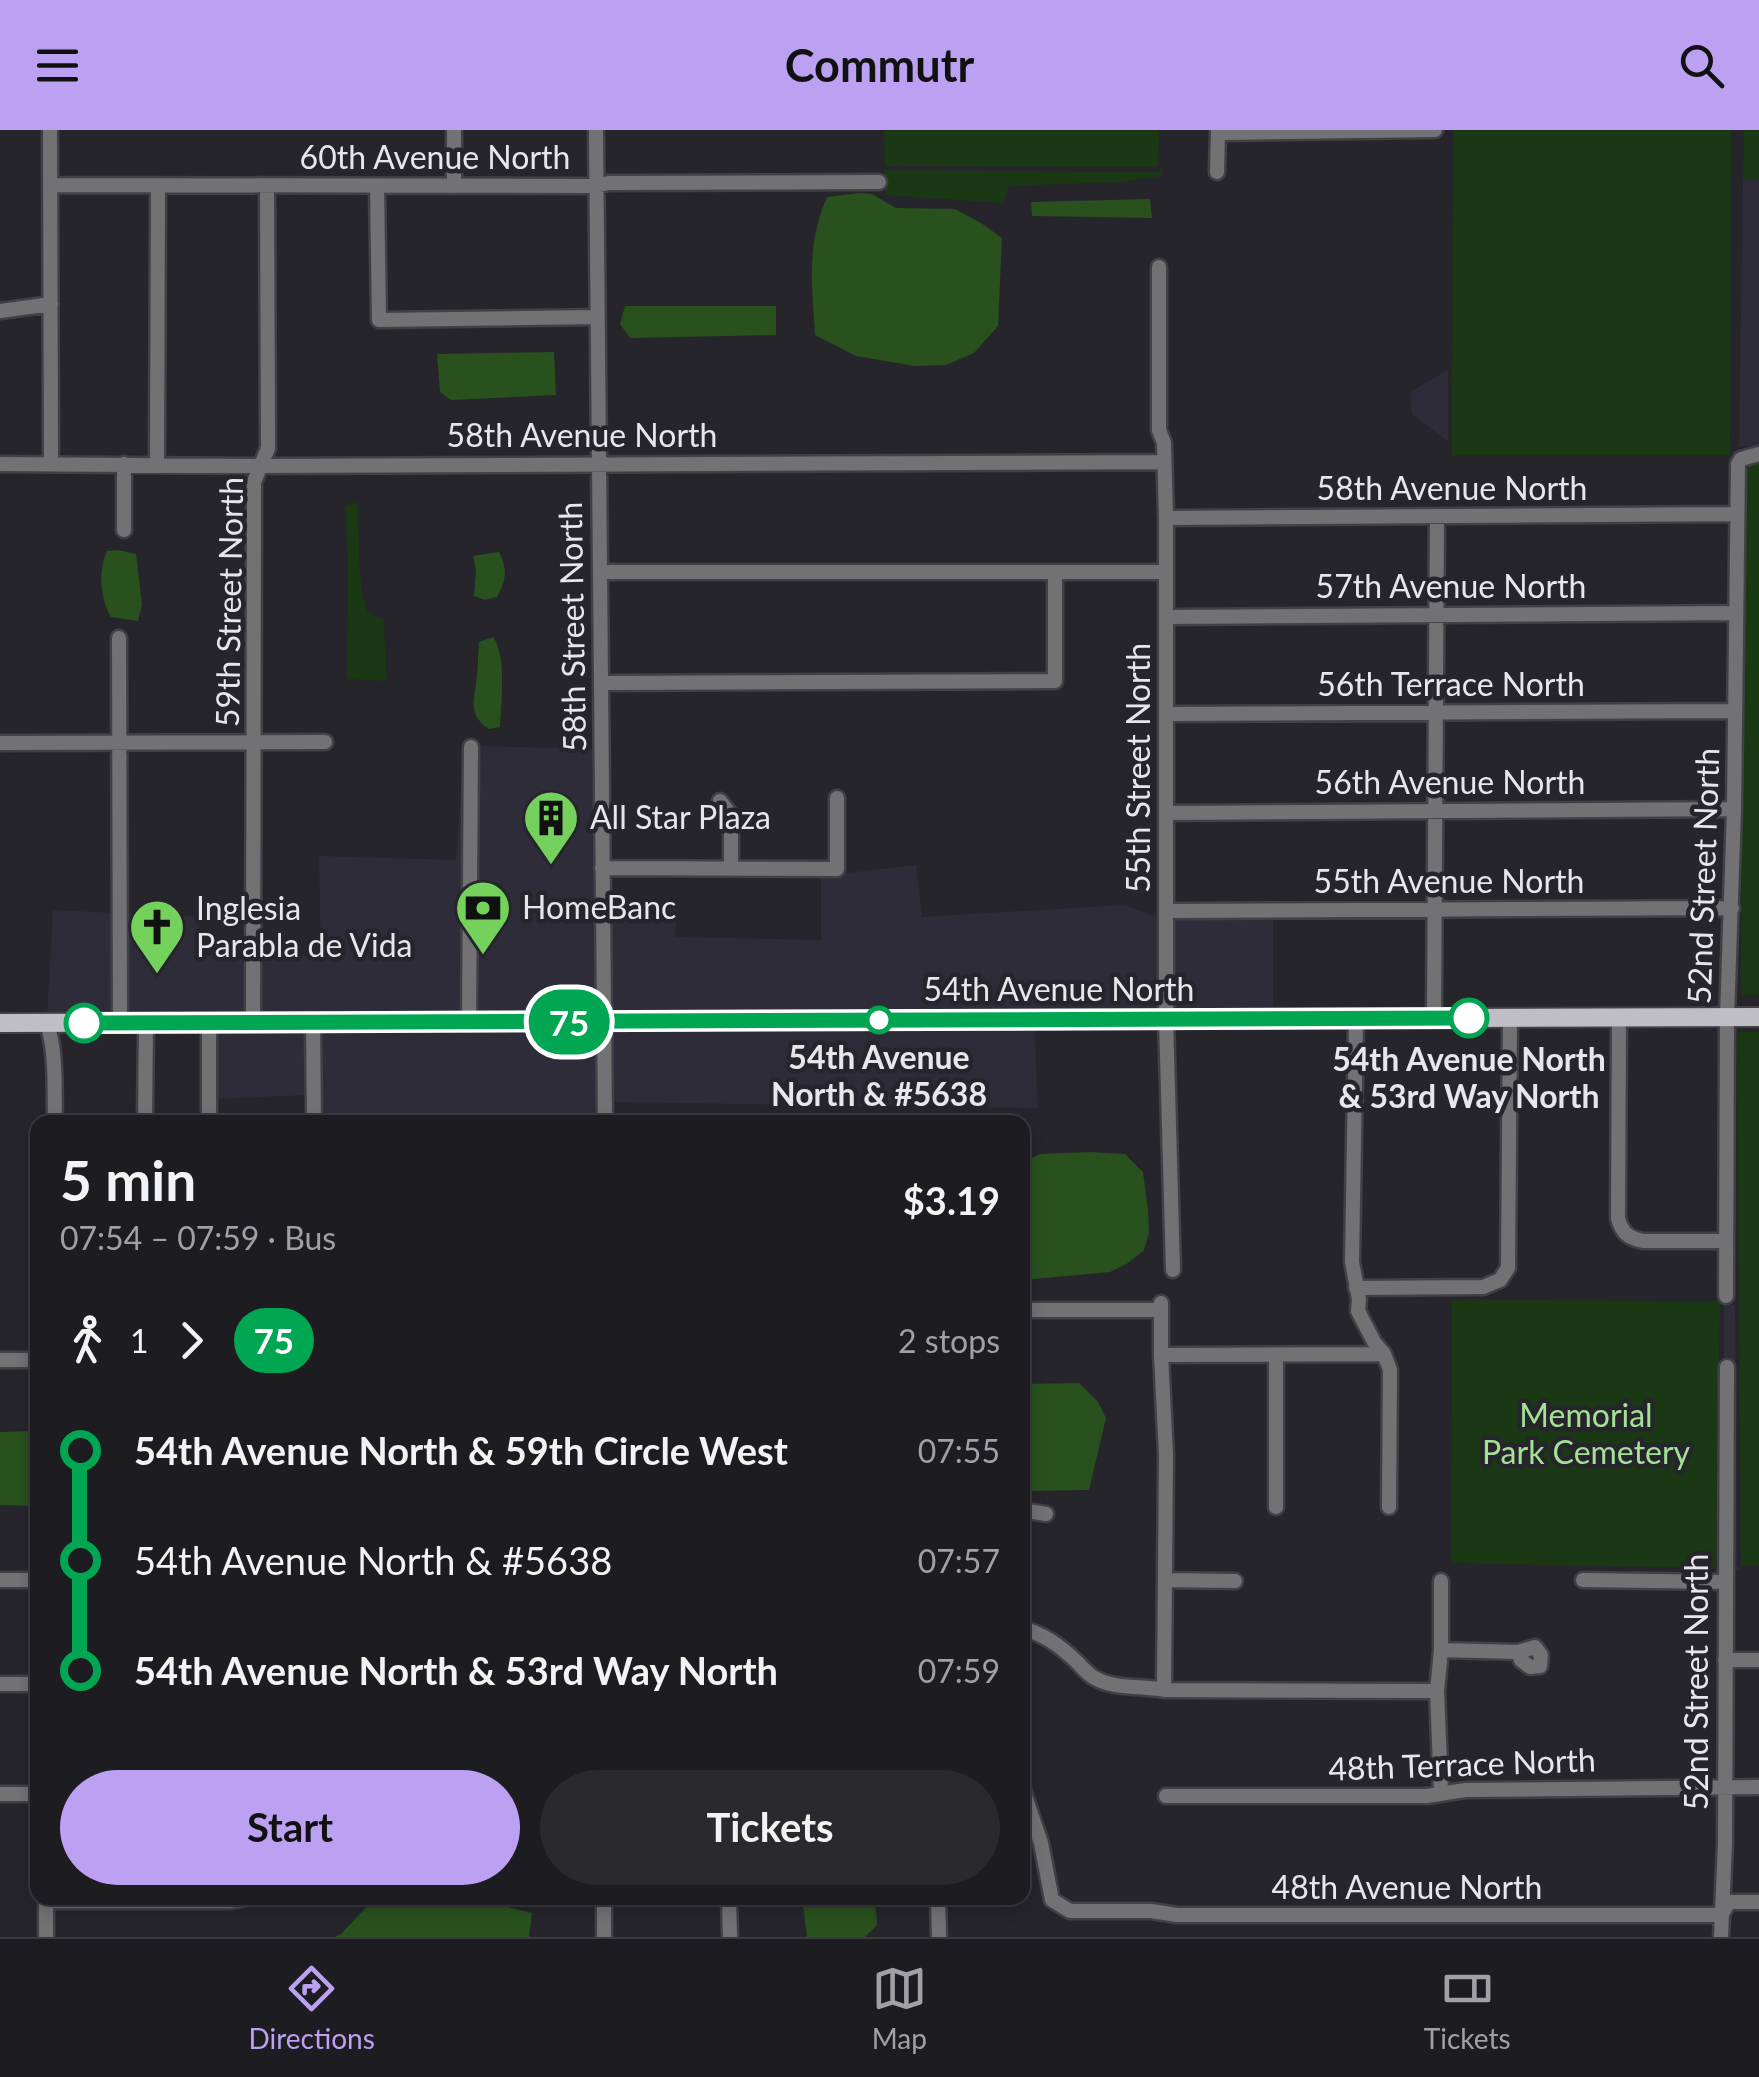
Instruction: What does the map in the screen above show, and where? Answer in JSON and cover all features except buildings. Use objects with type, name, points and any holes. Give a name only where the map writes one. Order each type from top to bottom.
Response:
[{"type":"main road","name":"54th Avenue North","points":[[0,1023],[1759,1017]]},
{"type":"street","points":[[50,130],[52,463]]},
{"type":"street","points":[[454,130],[454,186]]},
{"type":"street","name":"58th Street North","points":[[596,130],[604,1115]]},
{"type":"street","points":[[1217,172],[1218,130],[1435,130]]},
{"type":"street","name":"60th Avenue North","points":[[50,186],[879,182]]},
{"type":"street","points":[[157,464],[158,186]]},
{"type":"street","name":"59th Street North","points":[[253,1022],[254,482],[268,448],[267,186]]},
{"type":"street","points":[[377,186],[379,320],[597,317]]},
{"type":"street","name":"55th Street North","points":[[1159,267],[1159,430],[1164,443],[1166,518],[1166,1019],[1173,1270]]},
{"type":"street","points":[[0,311],[51,304]]},
{"type":"street","name":"52nd Street North","points":[[1726,1296],[1727,1017],[1738,464],[1759,454]]},
{"type":"street","name":"58th Avenue North","points":[[0,464],[1164,462]]},
{"type":"street","points":[[124,464],[124,530]]},
{"type":"street","name":"58th Avenue North","points":[[1166,518],[1737,514]]},
{"type":"street","points":[[1434,1018],[1438,518]]},
{"type":"street","points":[[600,572],[1165,572]]},
{"type":"street","points":[[601,683],[1055,682],[1055,572]]},
{"type":"street","name":"57th Avenue North","points":[[1167,616],[1736,612]]},
{"type":"street","points":[[119,638],[120,1022]]},
{"type":"street","name":"56th Terrace North","points":[[1167,714],[1735,711]]},
{"type":"street","points":[[0,744],[325,742]]},
{"type":"street","points":[[470,747],[470,1022]]},
{"type":"street","points":[[602,868],[837,869],[837,798]]},
{"type":"street","points":[[720,801],[731,816],[731,868]]},
{"type":"street","name":"56th Avenue North","points":[[1166,813],[1734,809]]},
{"type":"street","name":"55th Avenue North","points":[[1167,912],[1732,908]]},
{"type":"street","points":[[1356,1018],[1352,1262],[1358,1310],[1390,1370],[1389,1507]]},
{"type":"street","points":[[1356,1288],[1483,1287],[1500,1280],[1508,1268],[1510,1018]]},
{"type":"street","points":[[1618,1018],[1621,1230],[1632,1239],[1643,1241],[1725,1241]]},
{"type":"street","points":[[145,1115],[146,1022]]},
{"type":"street","points":[[209,1022],[209,1115]]},
{"type":"street","points":[[314,1022],[314,1115]]},
{"type":"street","points":[[47,1023],[53,1042],[55,1115]]},
{"type":"street","points":[[1030,1310],[1161,1306],[1166,1455],[1164,1690]]},
{"type":"street","points":[[1161,1355],[1384,1354]]},
{"type":"street","points":[[1276,1355],[1276,1506]]},
{"type":"street","points":[[0,1360],[30,1360]]},
{"type":"street","name":"52nd Street North","points":[[1721,1937],[1725,1843],[1727,1367]]},
{"type":"street","points":[[1030,1511],[1046,1514]]},
{"type":"street","points":[[0,1580],[30,1580]]},
{"type":"street","points":[[1166,1580],[1235,1581]]},
{"type":"street","points":[[1583,1580],[1724,1582]]},
{"type":"street","points":[[1441,1581],[1442,1650],[1437,1691],[1441,1792]]},
{"type":"street","points":[[1030,1630],[1054,1641],[1104,1683],[1164,1690],[1437,1691]]},
{"type":"street","points":[[1442,1650],[1518,1652]]},
{"type":"street","points":[[1725,1660],[1759,1660]]},
{"type":"street","points":[[0,1684],[30,1684]]},
{"type":"street","name":"48th Terrace North","points":[[1166,1796],[1427,1796],[1465,1790],[1759,1787]]},
{"type":"street","points":[[0,1794],[30,1794]]},
{"type":"street","name":"48th Avenue North","points":[[1030,1809],[1052,1900],[1070,1911],[1177,1916],[1721,1915],[1730,1902],[1759,1902]]},
{"type":"street","points":[[46,1905],[46,1937]]},
{"type":"street","points":[[604,1905],[604,1937]]},
{"type":"street","points":[[729,1905],[730,1937]]},
{"type":"street","points":[[938,1905],[938,1937]]},
{"type":"shaded area","points":[[1755,130],[1759,153],[1759,446],[1739,446],[1743,180]]},
{"type":"shaded area","points":[[872,194],[896,208],[955,209],[1002,238],[998,326],[974,353],[946,365],[914,366],[856,356],[815,335],[812,265],[820,215],[827,197]]},
{"type":"shaded area","points":[[1150,199],[1152,218],[1032,216],[1031,202]]},
{"type":"shaded area","points":[[625,306],[776,306],[776,335],[630,338],[620,324]]},
{"type":"shaded area","points":[[554,352],[556,395],[451,400],[440,392],[437,354]]},
{"type":"shaded area","points":[[1448,370],[1448,441],[1412,414],[1410,392]]},
{"type":"shaded area","points":[[107,551],[136,554],[142,604],[138,621],[111,617],[104,601],[104,559]]},
{"type":"shaded area","points":[[499,552],[505,575],[497,597],[485,600],[474,596],[473,556]]},
{"type":"shaded area","points":[[493,637],[502,667],[502,693],[500,727],[489,729],[477,717],[474,699],[479,642]]},
{"type":"shaded area","points":[[464,745],[468,745],[465,1016],[258,1017],[258,956],[321,956],[319,856],[456,860]]},
{"type":"shaded area","points":[[478,746],[596,749],[600,1016],[474,1016]]},
{"type":"shaded area","points":[[916,865],[922,917],[1124,905],[1162,919],[1161,1014],[609,1016],[609,908],[678,910],[674,937],[821,940],[821,876]]},
{"type":"shaded area","points":[[53,910],[115,913],[115,1017],[47,1017]]},
{"type":"shaded area","points":[[125,913],[199,917],[200,955],[249,955],[248,1017],[125,1017]]},
{"type":"shaded area","points":[[1172,918],[1273,918],[1273,1014],[1171,1014]]},
{"type":"shaded area","points":[[1034,1025],[1038,1108],[609,1102],[609,1027]]},
{"type":"shaded area","points":[[600,1027],[600,1115],[319,1115],[318,1028]]},
{"type":"shaded area","points":[[214,1028],[309,1028],[309,1095],[214,1099]]},
{"type":"shaded area","points":[[1040,1154],[1125,1154],[1143,1172],[1149,1233],[1144,1250],[1110,1272],[1030,1279],[1030,1159]]},
{"type":"shaded area","points":[[1724,1305],[1735,1305],[1737,1565],[1741,1570],[1729,1570],[1732,1362],[1724,1361]]},
{"type":"shaded area","points":[[1079,1383],[1098,1402],[1106,1418],[1089,1490],[1030,1491],[1030,1384]]},
{"type":"shaded area","points":[[30,1431],[30,1506],[0,1505],[0,1432]]},
{"type":"shaded area","points":[[368,1905],[499,1905],[532,1913],[529,1937],[335,1937]]},
{"type":"shaded area","points":[[803,1905],[876,1905],[877,1925],[865,1937],[807,1937]]},
{"type":"green space","points":[[884,130],[1159,130],[1158,167],[885,166]]},
{"type":"green space","points":[[1163,130],[1162,176],[1121,182],[1009,186],[1003,203],[885,195],[884,170],[1158,172],[1162,167]]},
{"type":"green space","points":[[1453,130],[1731,130],[1730,455],[1452,455]]},
{"type":"green space","points":[[1744,130],[1759,130],[1759,180],[1743,180]]},
{"type":"green space","points":[[1744,464],[1759,464],[1759,995],[1741,995]]},
{"type":"green space","points":[[358,502],[363,594],[370,614],[384,620],[386,681],[347,679],[345,506]]},
{"type":"green space","name":"Memorial Park Cemetery","points":[[1737,1032],[1759,1032],[1759,1565],[1741,1565]]},
{"type":"green space","name":"Memorial Park Cemetery","points":[[1452,1300],[1720,1301],[1716,1568],[1451,1563]]},
{"type":"bus line","name":"75","points":[[84,1023],[1469,1018]]},
{"type":"place","name":"All Star Plaza","points":[[551,867]]},
{"type":"place","name":"HomeBanc","points":[[483,957]]},
{"type":"place","name":"Inglesia Parabla de Vida","points":[[157,976]]},
{"type":"place","name":"54th Avenue North & 53rd Way North","points":[[1469,1018]]},
{"type":"place","name":"54th Avenue North & #5638","points":[[879,1020]]}]
